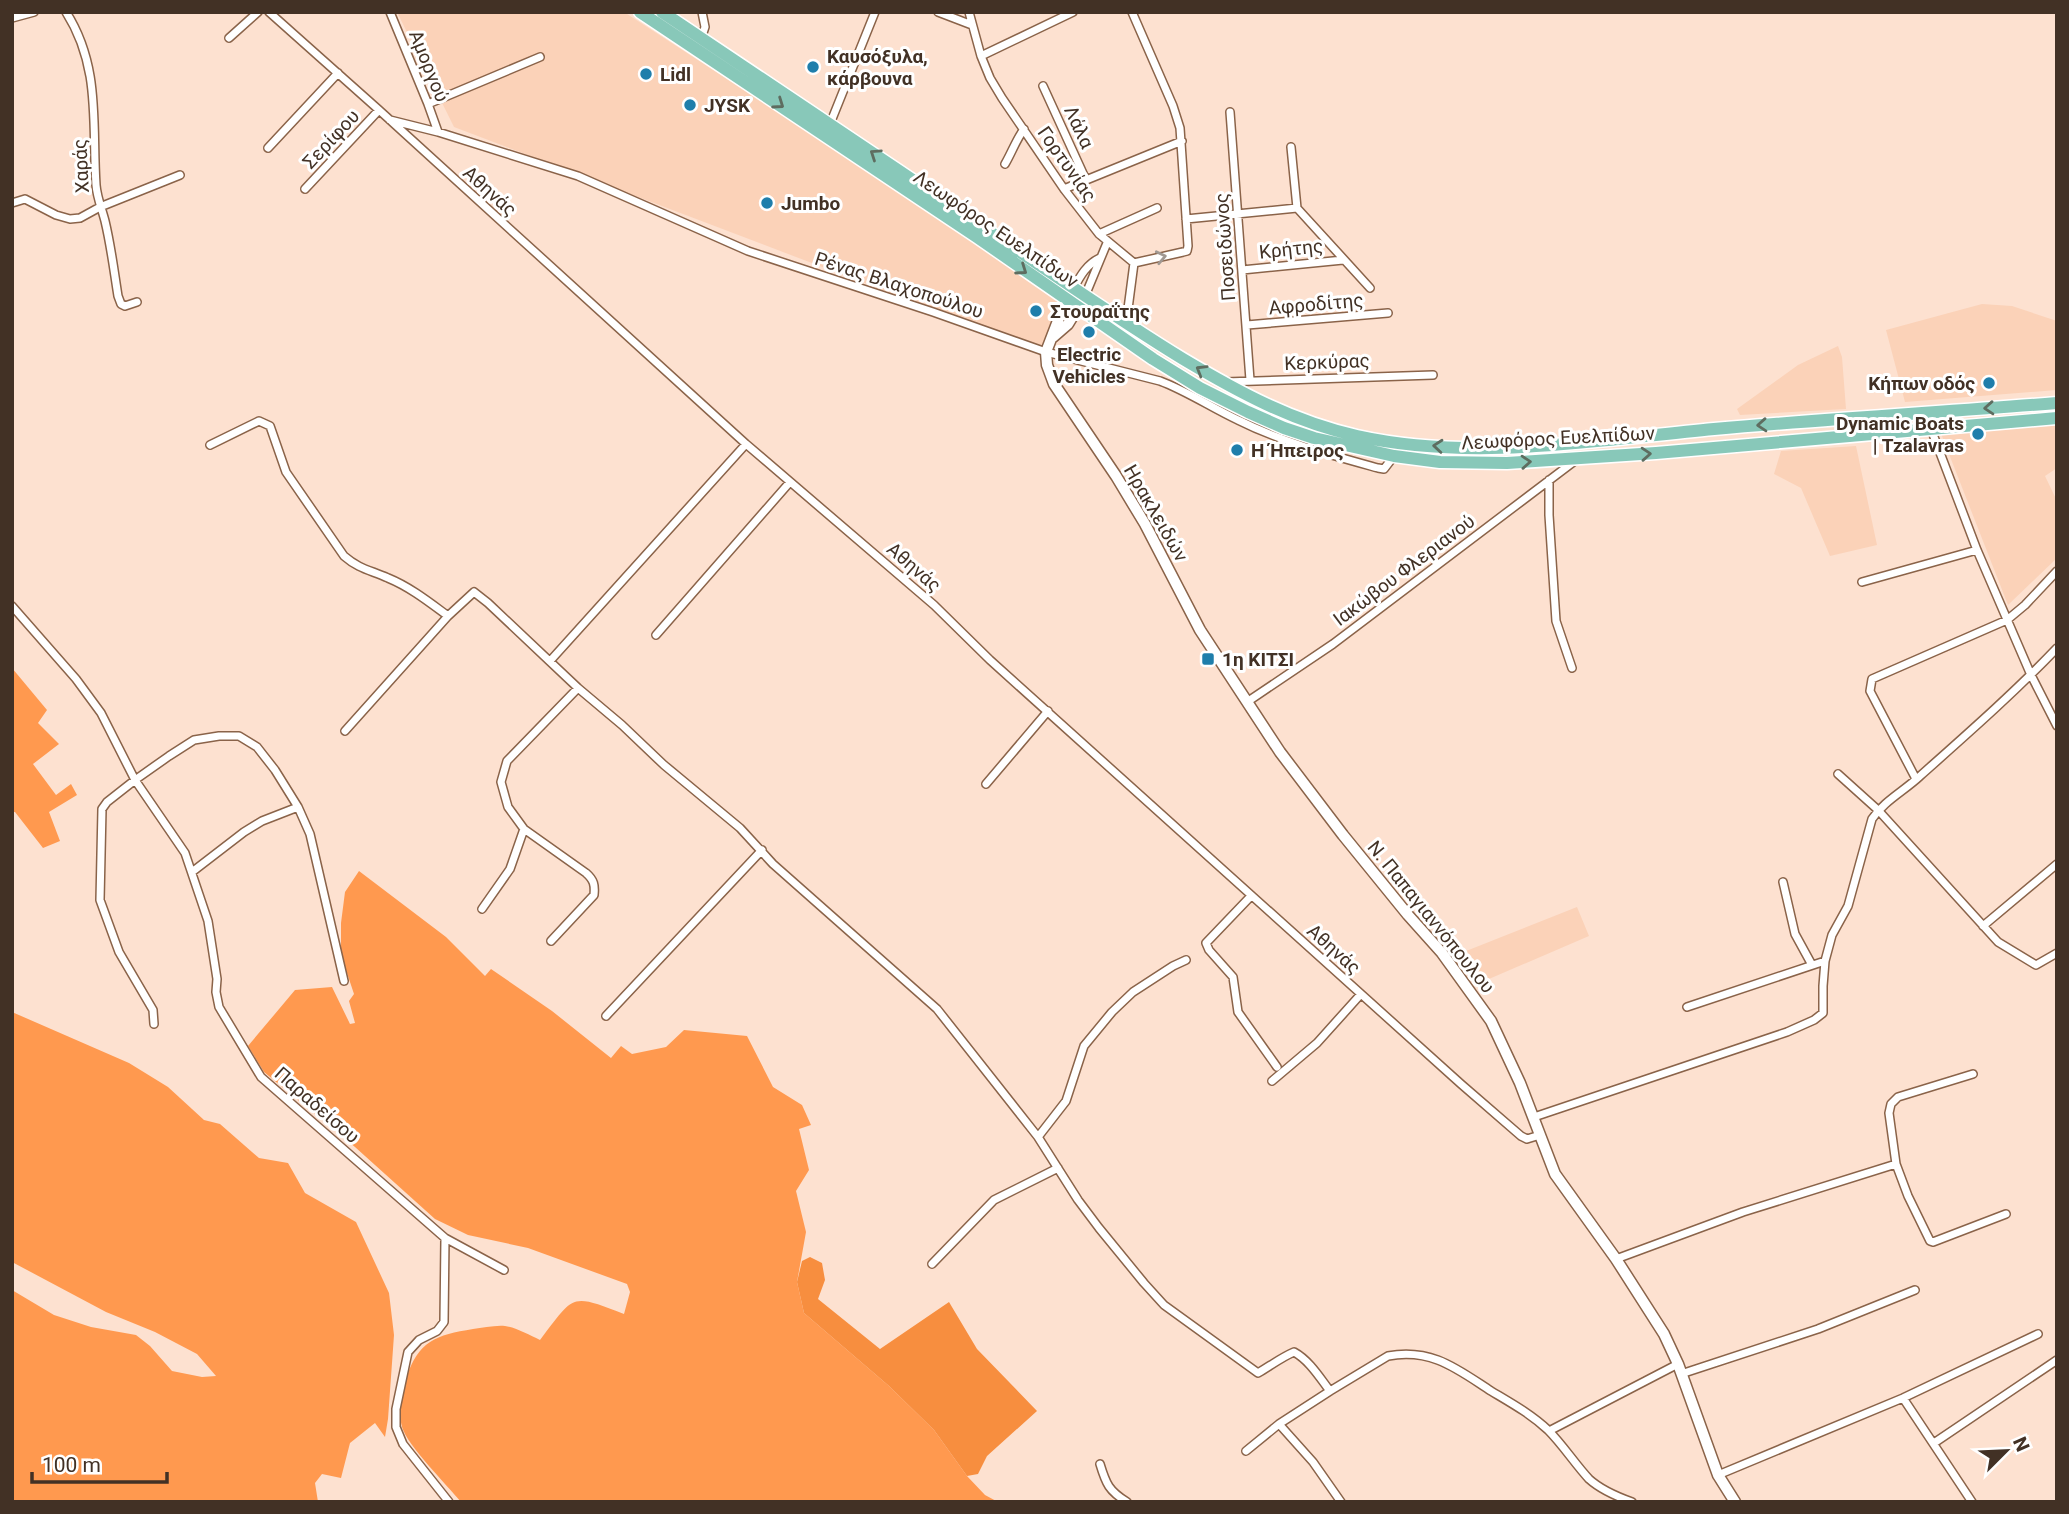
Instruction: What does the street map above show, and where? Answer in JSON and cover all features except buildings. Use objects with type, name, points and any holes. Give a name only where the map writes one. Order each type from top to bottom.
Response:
[{"type":"main road","name":"Λεωφόρος Ευελπίδων","points":[[640,12],[977,237],[1076,298],[1126,324],[1221,382],[1277,411],[1318,426],[1360,437],[1469,449],[1568,444],[1711,429],[2057,403]]},
{"type":"main road","name":"Λεωφόρος Ευελπίδων","points":[[662,12],[830,124],[1177,373],[1248,412],[1314,438],[1394,456],[1440,462],[1495,463],[2057,418]]},
{"type":"street","points":[[12,18],[34,12]]},
{"type":"street","name":"Χαράς","points":[[66,12],[81,41],[90,69],[95,104],[96,187],[105,219],[118,296],[121,304],[125,306],[137,302]]},
{"type":"street","points":[[229,38],[258,12]]},
{"type":"street","name":"Αθηνάς","points":[[269,12],[746,444],[934,605],[1251,896],[1461,1084],[1521,1136],[1527,1139],[1540,1135]]},
{"type":"street","name":"Αμοργού","points":[[390,12],[438,132]]},
{"type":"street","points":[[701,39],[705,27],[702,12]]},
{"type":"street","points":[[830,124],[875,12]]},
{"type":"street","points":[[938,12],[972,25]]},
{"type":"street","name":"Γορτυνίας","points":[[970,12],[981,56],[990,78],[1064,189],[1099,234],[1134,263]]},
{"type":"street","points":[[981,56],[1073,12]]},
{"type":"street","points":[[1126,324],[1134,263],[1187,251],[1180,128],[1132,12]]},
{"type":"street","points":[[429,104],[540,57]]},
{"type":"street","points":[[268,148],[338,73]]},
{"type":"street","name":"Λάλα","points":[[1042,86],[1086,180]]},
{"type":"street","name":"Σερίφου","points":[[305,189],[379,110]]},
{"type":"street","name":"Ποσειδώνος","points":[[1230,112],[1251,380]]},
{"type":"street","name":"Ρένας Βλαχοπούλου","points":[[389,120],[438,132],[578,176],[748,251],[1046,352],[1178,387],[1240,421],[1284,440],[1384,469],[1394,456]]},
{"type":"street","points":[[1005,164],[1012,154],[1015,141],[1024,129]]},
{"type":"street","points":[[1064,189],[1182,141]]},
{"type":"street","points":[[1291,147],[1297,208],[1370,288]]},
{"type":"street","points":[[12,203],[25,199],[57,215],[69,219],[80,218],[100,207],[180,175]]},
{"type":"street","points":[[1099,234],[1157,208]]},
{"type":"street","points":[[1186,219],[1297,208]]},
{"type":"street","points":[[1076,298],[1098,267],[1107,243]]},
{"type":"street","points":[[1046,352],[1051,339],[1068,324],[1079,277],[1092,261],[1100,258]]},
{"type":"street","name":"Κρήτης","points":[[1242,270],[1343,260]]},
{"type":"street","name":"Αφροδίτης","points":[[1247,325],[1388,313]]},
{"type":"street","name":"Ηρακλειδών","points":[[1046,352],[1047,365],[1054,384],[1116,476],[1145,524],[1200,630],[1247,702]]},
{"type":"street","name":"Κερκύρας","points":[[1221,382],[1433,375]]},
{"type":"street","points":[[210,445],[260,421],[270,426],[286,472],[344,556],[356,566],[388,578],[424,597],[448,616]]},
{"type":"street","points":[[1931,429],[1977,550],[2031,675],[2056,724]]},
{"type":"street","points":[[550,661],[746,444]]},
{"type":"street","name":"Ιακώβου Φλεριανού","points":[[1247,702],[1333,644],[1578,458]]},
{"type":"street","points":[[1549,480],[1556,621],[1572,668]]},
{"type":"street","points":[[656,635],[790,481]]},
{"type":"street","points":[[1861,582],[1977,550]]},
{"type":"street","points":[[1916,779],[1870,691],[1872,679],[2007,620],[2025,606],[2057,571]]},
{"type":"street","points":[[345,731],[448,616],[474,592],[664,765],[740,828],[773,864],[937,1009],[1038,1137],[1077,1200],[1164,1306],[1258,1373],[1294,1352],[1330,1391]]},
{"type":"street","name":"Παραδείσου","points":[[12,606],[76,679],[101,713],[135,780],[185,853],[208,921],[219,1007],[261,1077],[445,1238],[504,1270]]},
{"type":"street","points":[[1534,1117],[1787,1032],[1823,1013],[1825,961],[1832,935],[1849,906],[1872,819],[1878,810],[2031,675],[2057,648]]},
{"type":"street","points":[[551,941],[594,895],[593,879],[524,829],[508,807],[501,782],[507,761],[578,688]]},
{"type":"street","name":"Ν. Παπαγιαννόπουλου","points":[[1247,702],[1280,752],[1343,835],[1442,953],[1485,1012],[1505,1049],[1555,1174],[1616,1259],[1664,1334],[1680,1369],[1718,1475],[1735,1502]]},
{"type":"street","points":[[986,784],[1048,711]]},
{"type":"street","points":[[154,1024],[153,1010],[119,952],[100,900],[102,809],[135,780],[194,740],[239,736],[257,747],[275,770],[298,807],[310,834],[344,981]]},
{"type":"street","points":[[1838,774],[1878,810],[1998,942],[2036,965],[2057,953]]},
{"type":"street","points":[[192,872],[243,832],[262,821],[298,807]]},
{"type":"street","points":[[482,909],[509,869],[524,829]]},
{"type":"street","points":[[606,1016],[762,850]]},
{"type":"street","points":[[1983,926],[2057,864]]},
{"type":"street","points":[[1783,882],[1796,934],[1812,965]]},
{"type":"street","points":[[1251,896],[1206,943],[1233,977],[1238,1012],[1277,1067]]},
{"type":"street","points":[[1038,1137],[1066,1101],[1084,1046],[1132,992],[1186,960]]},
{"type":"street","points":[[1686,1007],[1825,961]]},
{"type":"street","points":[[1272,1080],[1317,1043],[1361,994]]},
{"type":"street","points":[[1973,1074],[1898,1097],[1891,1104],[1889,1112],[1896,1164],[1930,1241],[2006,1214]]},
{"type":"street","points":[[1616,1259],[1743,1212],[1896,1164]]},
{"type":"street","points":[[932,1264],[994,1200],[1058,1168]]},
{"type":"street","points":[[445,1238],[444,1322],[437,1331],[419,1340],[408,1352],[396,1409],[396,1427],[403,1444],[449,1502]]},
{"type":"street","points":[[1549,1431],[1680,1369],[1818,1329],[1915,1290]]},
{"type":"street","points":[[1718,1475],[1903,1398],[2038,1334]]},
{"type":"street","points":[[1246,1451],[1279,1424],[1388,1356],[1417,1354],[1463,1371],[1535,1419],[1549,1431],[1591,1481],[1632,1502]]},
{"type":"street","points":[[1934,1443],[2057,1360]]},
{"type":"street","points":[[1903,1398],[1972,1502]]},
{"type":"street","points":[[1279,1424],[1313,1462],[1341,1502]]},
{"type":"street","points":[[1100,1464],[1105,1481],[1113,1493],[1127,1502]]},
{"type":"shaded area","points":[[397,12],[624,12],[1065,299],[1046,352],[454,127]]},
{"type":"shaded area","points":[[1982,304],[2012,306],[2057,321],[2057,390],[1905,402],[1886,330]]},
{"type":"shaded area","points":[[1838,346],[1842,357],[1846,409],[1740,415],[1737,409],[1798,365]]},
{"type":"shaded area","points":[[2057,425],[2057,468],[2045,476],[2057,501],[2057,558],[2008,605],[1940,431]]},
{"type":"shaded area","points":[[1856,446],[1877,545],[1830,556],[1801,488],[1774,474],[1781,451]]},
{"type":"shaded area","points":[[12,668],[47,710],[38,723],[59,744],[33,764],[56,795],[71,784],[77,795],[49,812],[60,841],[43,848],[15,812],[12,812]]},
{"type":"shaded area","points":[[359,871],[446,937],[485,976],[491,969],[552,1011],[611,1058],[621,1046],[632,1054],[666,1047],[684,1030],[747,1036],[773,1087],[802,1105],[811,1125],[799,1129],[809,1170],[796,1191],[806,1232],[797,1282],[804,1313],[889,1386],[934,1430],[967,1476],[985,1495],[998,1502],[461,1502],[419,1454],[402,1427],[400,1409],[403,1391],[416,1356],[439,1337],[489,1327],[509,1327],[540,1340],[567,1306],[574,1302],[593,1303],[624,1314],[630,1292],[627,1284],[528,1248],[468,1235],[435,1219],[355,1147],[264,1072],[248,1046],[295,990],[332,987],[350,1024],[355,1023],[349,1001],[354,994],[341,955],[341,923],[345,892]]},
{"type":"shaded area","points":[[1577,907],[1589,936],[1482,982],[1456,955]]},
{"type":"shaded area","points":[[12,1012],[129,1063],[168,1087],[204,1120],[220,1124],[259,1158],[288,1163],[305,1193],[356,1222],[389,1293],[394,1335],[388,1419],[385,1437],[375,1423],[350,1443],[341,1478],[322,1474],[315,1483],[318,1502],[12,1502],[12,1290],[54,1315],[91,1327],[136,1335],[150,1346],[172,1371],[202,1377],[216,1376],[197,1354],[155,1332],[106,1312],[12,1262]]},
{"type":"shaded area","points":[[810,1257],[822,1263],[825,1280],[818,1299],[880,1349],[949,1302],[977,1349],[1037,1411],[987,1456],[978,1474],[967,1476],[934,1430],[889,1386],[804,1313],[797,1282],[802,1261]]},
{"type":"place","name":"Καυσόξυλα, κάρβουνα","points":[[813,67]]},
{"type":"place","name":"Lidl","points":[[646,74]]},
{"type":"place","name":"JYSK","points":[[690,105]]},
{"type":"place","name":"Jumbo","points":[[767,203]]},
{"type":"place","name":"Στουραΐτης","points":[[1036,311]]},
{"type":"place","name":"Electric Vehicles","points":[[1089,332]]},
{"type":"place","name":"Κήπων οδός","points":[[1989,383]]},
{"type":"place","name":"Dynamic Boats | Tzalavras","points":[[1978,434]]},
{"type":"place","name":"Η Ήπειρος","points":[[1237,450]]},
{"type":"place","name":"1η ΚΙΤΣΙ","points":[[1208,659]]}]
